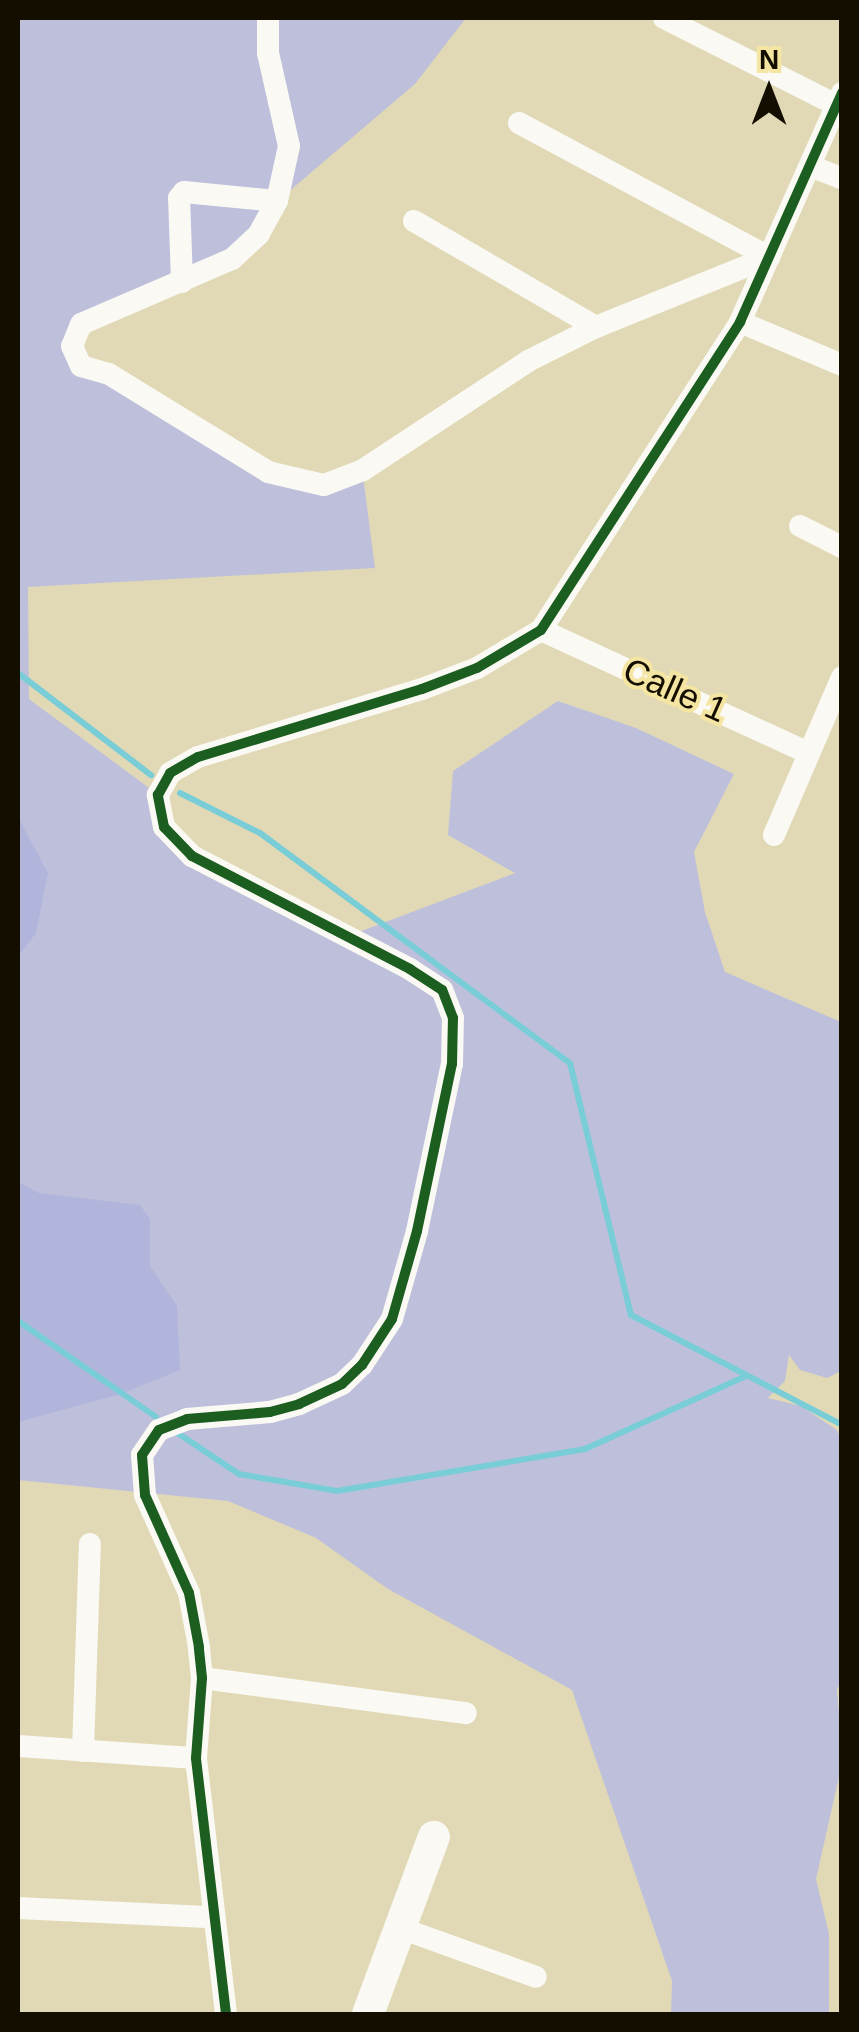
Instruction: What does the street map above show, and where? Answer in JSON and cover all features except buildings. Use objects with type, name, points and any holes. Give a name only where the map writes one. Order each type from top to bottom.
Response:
[{"type":"street","points":[[268,18],[268,52],[289,146],[277,200],[259,234],[232,260],[81,324],[74,334],[74,356],[81,366],[109,374],[212,433],[268,472],[324,485],[363,470],[528,361],[596,327],[769,256]]},
{"type":"street","points":[[226,2014],[196,1758],[202,1678],[190,1593],[145,1495],[142,1455],[159,1430],[187,1419],[270,1412],[299,1404],[342,1384],[362,1365],[392,1320],[412,1250],[447,1092],[453,1018],[442,990],[410,968],[192,856],[164,827],[158,796],[170,773],[198,757],[422,689],[477,668],[541,630],[740,322],[839,99],[664,18]]},
{"type":"street","points":[[519,123],[769,256]]},
{"type":"street","points":[[810,166],[842,178]]},
{"type":"street","points":[[182,282],[180,198],[184,192],[277,200]]},
{"type":"street","points":[[414,221],[596,327]]},
{"type":"street","points":[[740,322],[842,364]]},
{"type":"street","points":[[800,526],[842,547]]},
{"type":"street","name":"Calle 1","points":[[541,630],[808,753]]},
{"type":"street","points":[[774,835],[842,677]]},
{"type":"street","points":[[84,1750],[90,1544]]},
{"type":"street","points":[[202,1678],[466,1713]]},
{"type":"street","points":[[18,1746],[196,1758]]},
{"type":"street","points":[[368,2014],[403,1930],[434,1837]]},
{"type":"street","points":[[18,1908],[212,1917]]},
{"type":"street","points":[[403,1930],[536,1977]]},
{"type":"shaded area","points":[[18,18],[466,18],[415,84],[280,199],[261,233],[83,324],[82,364],[272,464],[324,483],[362,468],[375,568],[28,587],[29,699],[160,796],[166,827],[193,855],[351,935],[515,873],[448,835],[453,771],[558,701],[636,728],[734,774],[694,852],[705,912],[725,972],[841,1022],[841,1371],[827,1378],[800,1370],[789,1355],[785,1381],[768,1398],[801,1406],[837,1430],[841,1439],[839,1777],[816,1879],[829,1934],[829,2014],[671,2014],[672,1981],[572,1690],[388,1589],[316,1538],[228,1501],[18,1480]]},
{"type":"shaded area","points":[[18,817],[48,873],[36,933],[18,957]]},
{"type":"shaded area","points":[[18,1182],[39,1193],[140,1205],[150,1219],[150,1266],[177,1306],[180,1370],[121,1394],[18,1422]]},
{"type":"waterway","points":[[18,673],[151,775]]},
{"type":"waterway","points":[[180,793],[260,833],[570,1063],[631,1315],[842,1425]]},
{"type":"waterway","points":[[18,1321],[156,1417]]},
{"type":"waterway","points":[[176,1432],[239,1474],[337,1491],[585,1449],[744,1377]]},
{"type":"cycle path","points":[[226,2014],[196,1758],[202,1678],[199,1647],[189,1593],[145,1495],[142,1455],[159,1430],[187,1419],[270,1412],[299,1404],[342,1384],[362,1365],[392,1319],[417,1231],[452,1064],[453,1018],[442,990],[410,969],[192,856],[164,827],[158,795],[170,773],[198,757],[422,689],[477,668],[541,630],[740,322],[842,93]]}]
